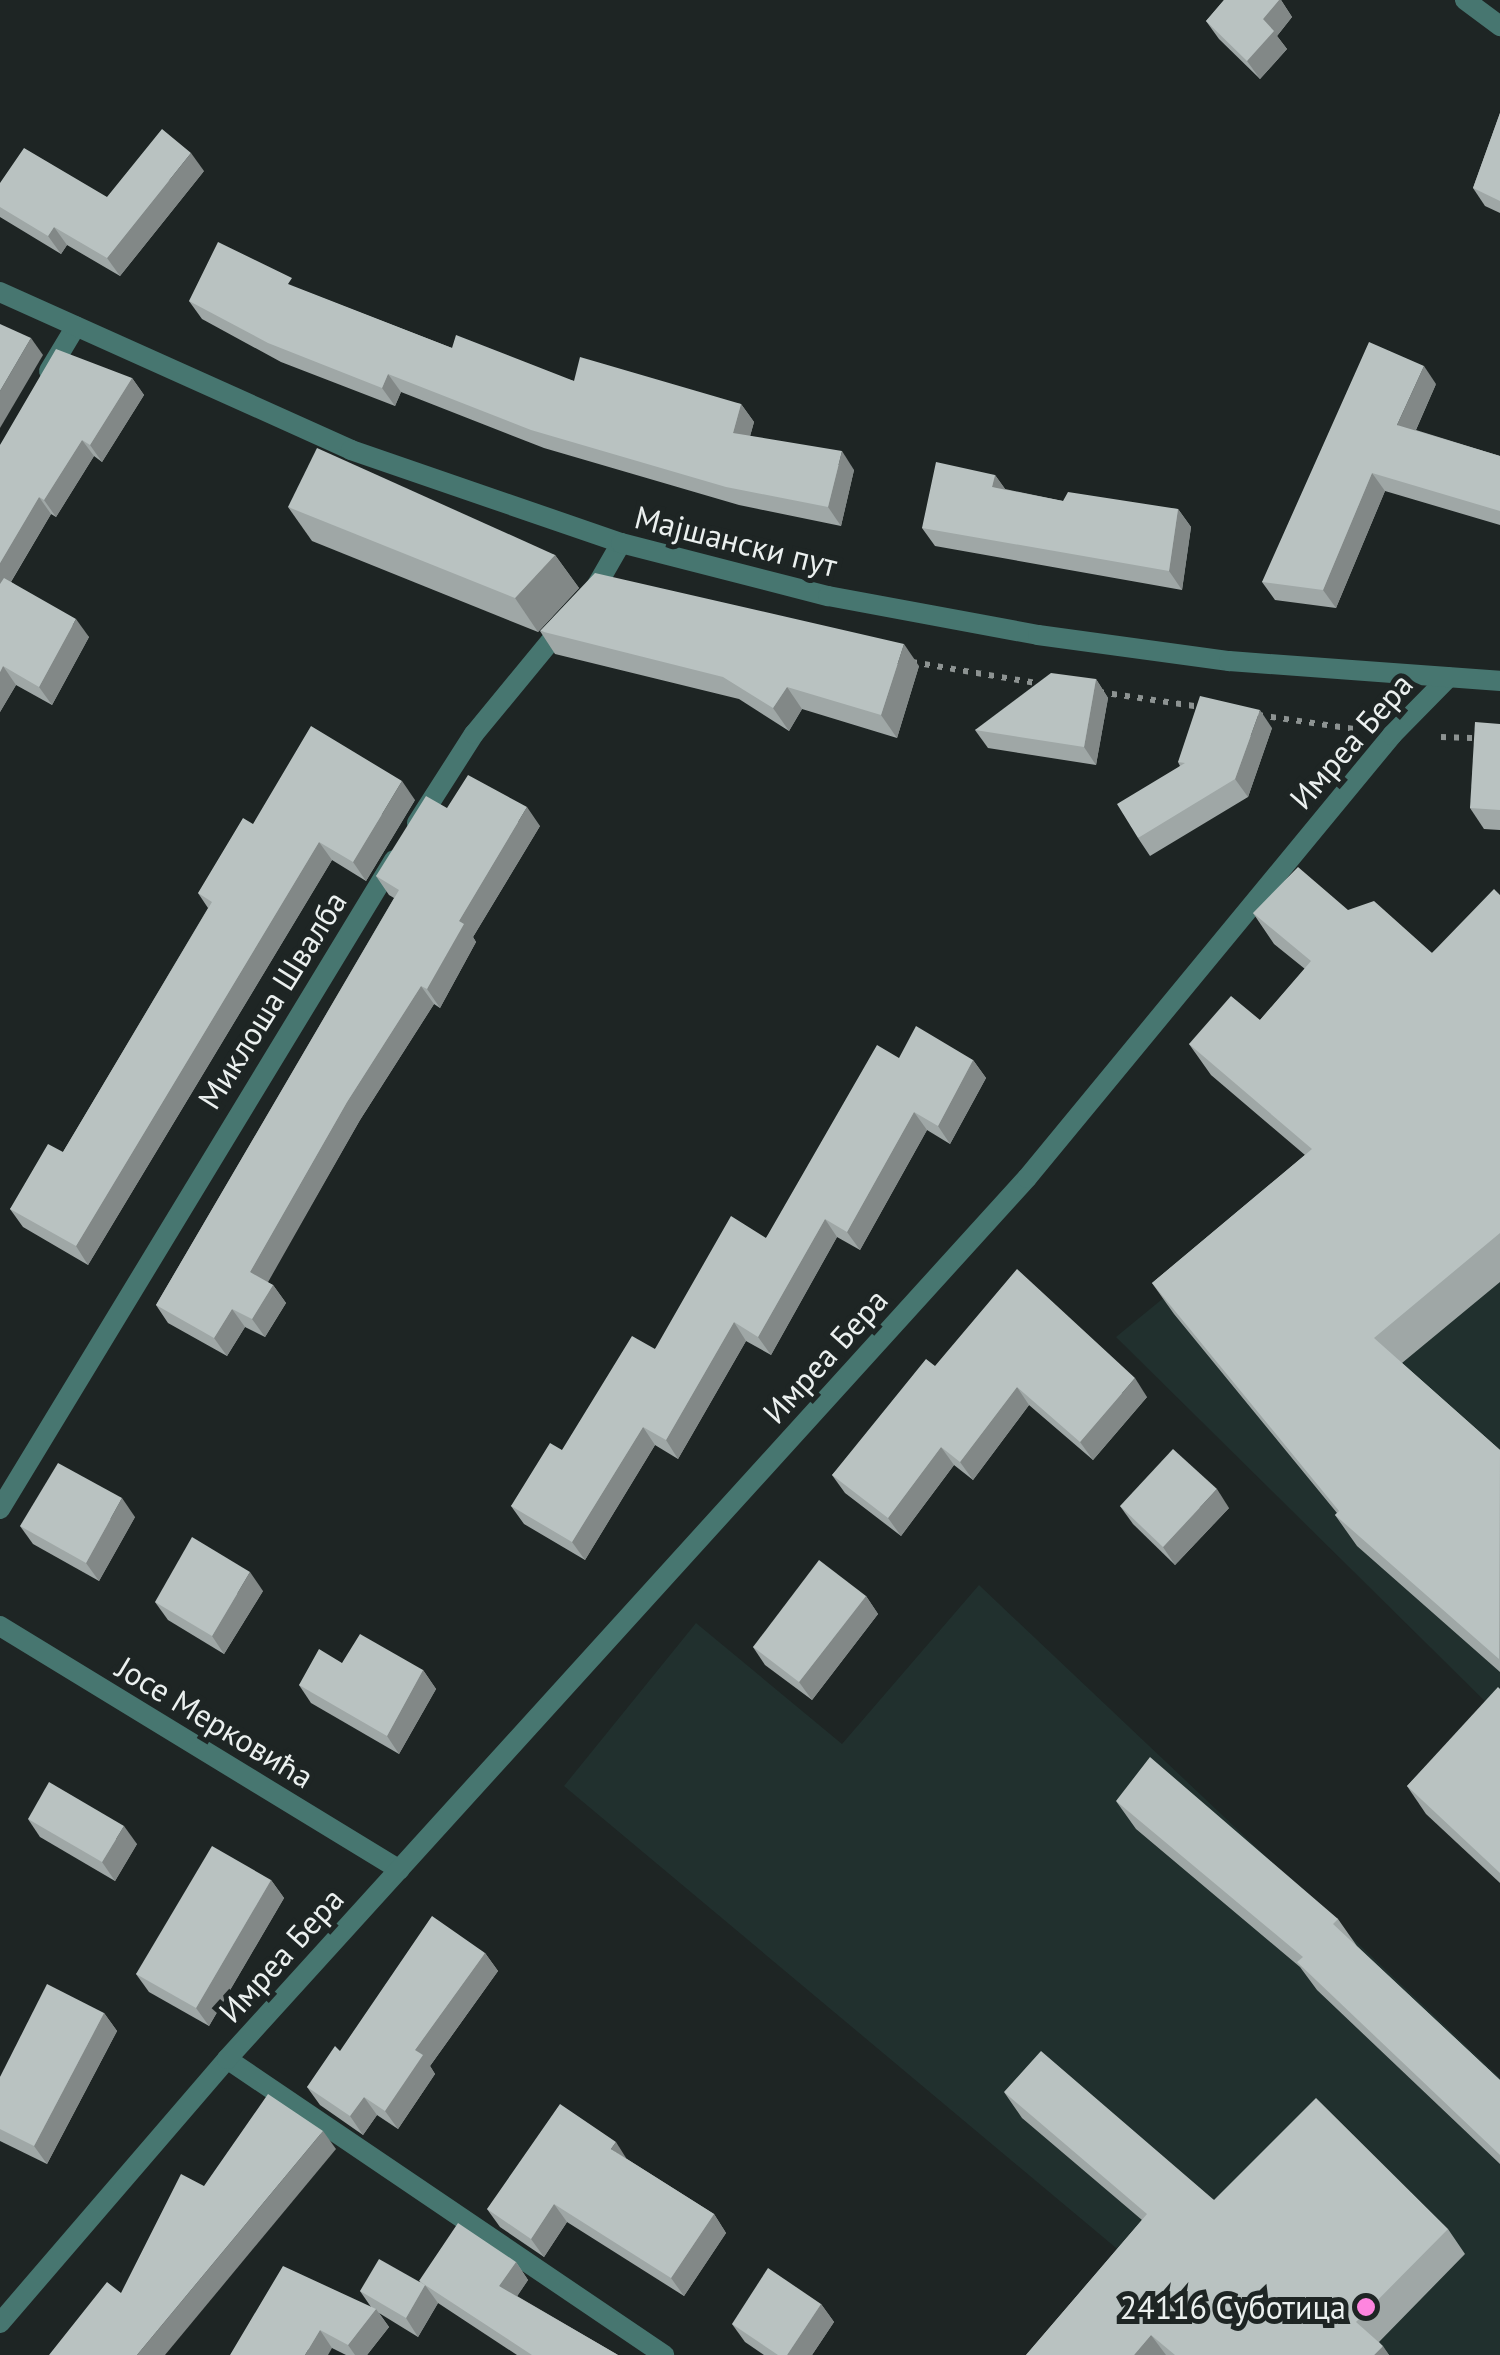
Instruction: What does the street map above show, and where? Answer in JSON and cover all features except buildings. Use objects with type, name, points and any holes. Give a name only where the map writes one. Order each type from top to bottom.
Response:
[{"type":"street","points":[[1465,0],[1500,26]]},
{"type":"street","name":"Мајшански пут","points":[[0,292],[351,450],[622,543],[828,596],[1038,635],[1230,661],[1498,677]]},
{"type":"street","points":[[40,388],[76,326]]},
{"type":"street","name":"Миклоша Швалба","points":[[0,1508],[436,792],[529,662],[600,586],[622,543]]},
{"type":"street","name":"Имреа Бера","points":[[0,2323],[227,2059],[1027,1178],[1392,735],[1449,677]]},
{"type":"street","name":"Јосе Мерковића","points":[[0,1626],[399,1870]]},
{"type":"street","name":"Имреа Бера","points":[[227,2059],[664,2355]]},
{"type":"shaded area","points":[[1500,1022],[1500,1716],[1116,1337]]},
{"type":"shaded area","points":[[979,1585],[1500,2078],[1500,2355],[1244,2355],[564,1786],[696,1623],[842,1744]]},
{"type":"place","name":"24116 Суботица","points":[[1366,2307]]}]
